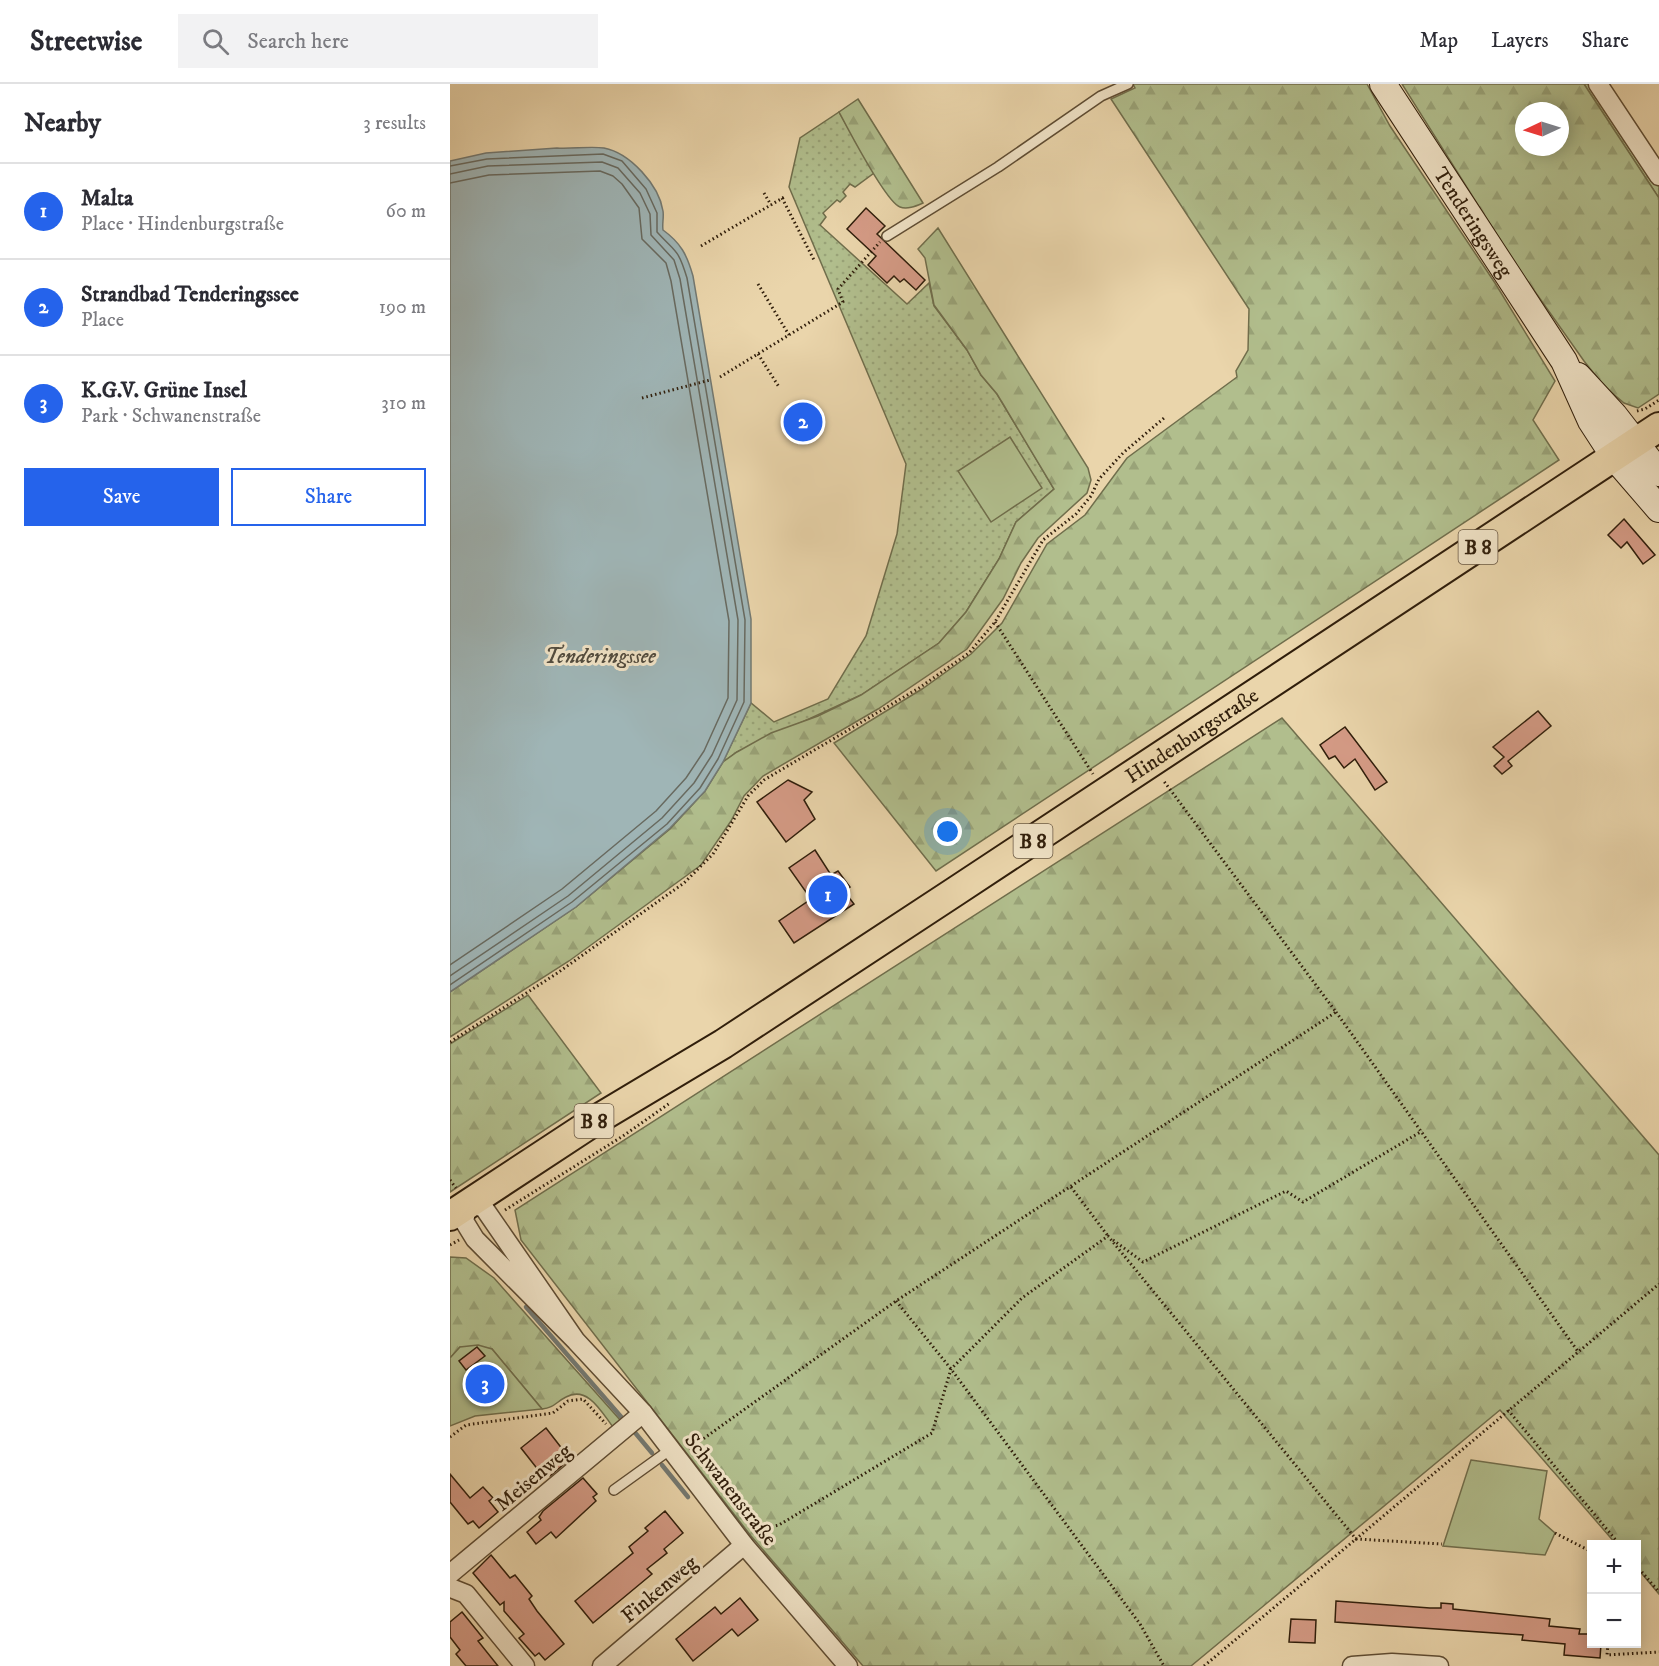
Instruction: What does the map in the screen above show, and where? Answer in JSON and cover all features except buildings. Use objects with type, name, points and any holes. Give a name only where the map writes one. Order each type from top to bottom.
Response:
[{"type":"main road","name":"Hindenburgstraße","points":[[463,1216],[596,1120],[723,1044],[1105,793],[1639,434]]},
{"type":"street","name":"Tenderingsweg","points":[[1383,84],[1563,361],[1591,421],[1639,434]]},
{"type":"street","points":[[1598,84],[1659,176]]},
{"type":"street","points":[[1639,434],[1659,473]]},
{"type":"street","points":[[1639,434],[1659,509]]},
{"type":"street","name":"Schwanenstraße","points":[[463,1216],[475,1239],[576,1341]]},
{"type":"street","name":"Schwanenstraße","points":[[463,1216],[643,1413],[744,1545],[848,1666]]},
{"type":"street","name":"Meisenweg","points":[[450,1582],[643,1413]]},
{"type":"street","name":"Finkenweg","points":[[602,1666],[744,1545]]},
{"type":"street","points":[[450,1582],[466,1594],[525,1666]]},
{"type":"street","points":[[1352,1666],[1392,1664],[1439,1666]]},
{"type":"lane","points":[[887,236],[998,167],[1101,96],[1128,84]]},
{"type":"lane","points":[[614,1490],[675,1453]]},
{"type":"path","points":[[764,193],[771,205]]},
{"type":"path","points":[[701,246],[784,197],[815,262]]},
{"type":"path","points":[[720,377],[843,302],[838,290],[887,236]]},
{"type":"path","points":[[758,284],[789,335]]},
{"type":"path","points":[[758,354],[779,387]]},
{"type":"path","points":[[642,398],[710,380]]},
{"type":"path","points":[[1639,434],[1659,400]]},
{"type":"path","points":[[450,1042],[556,974],[684,883],[713,854],[748,796],[764,780],[920,688],[969,653],[995,621],[1042,540],[1076,514],[1091,496],[1099,479],[1122,453],[1164,418]]},
{"type":"path","points":[[995,621],[1105,793]]},
{"type":"path","points":[[1150,763],[1336,1012],[1580,1353]]},
{"type":"path","points":[[675,1453],[896,1301],[1336,1012]]},
{"type":"path","points":[[1108,1236],[1143,1263],[1286,1191],[1303,1202],[1422,1131]]},
{"type":"path","points":[[1071,1187],[1108,1236],[1356,1539],[1442,1544]]},
{"type":"path","points":[[744,1545],[751,1532],[779,1525],[932,1433],[951,1369],[1022,1298],[1108,1236]]},
{"type":"path","points":[[1204,1666],[1508,1410],[1580,1353],[1659,1284]]},
{"type":"path","points":[[896,1301],[951,1369],[1140,1624],[1164,1666]]},
{"type":"path","points":[[450,1437],[466,1425],[553,1413],[568,1401],[583,1400],[617,1436]]},
{"type":"path","points":[[1508,1410],[1615,1540]]},
{"type":"path","points":[[1555,1533],[1587,1549]]},
{"type":"path","points":[[1641,1571],[1659,1592]]},
{"type":"path","points":[[1608,1648],[1607,1654],[1659,1652]]},
{"type":"green space","points":[[1133,84],[1367,84],[1390,126],[1495,283],[1555,381],[1533,420],[1559,460],[936,871],[834,743],[922,689],[971,654],[1002,623],[1047,544],[1085,515],[1127,458],[1237,377],[1236,371],[1248,350],[1249,309],[1111,99],[1135,88]]},
{"type":"green space","points":[[1402,84],[1584,84],[1659,198],[1659,394],[1638,408],[1624,403],[1604,386],[1512,259]]},
{"type":"green space","points":[[1584,84],[1593,84],[1659,184],[1659,198]]},
{"type":"green space","points":[[858,99],[923,203],[909,208],[900,207],[877,179],[839,112]]},
{"type":"green space","points":[[839,112],[874,173],[855,187],[850,184],[843,192],[846,196],[840,202],[837,200],[823,213],[826,217],[820,225],[907,304],[929,283],[934,306],[967,350],[981,375],[997,394],[1054,489],[1016,522],[999,559],[966,612],[939,643],[861,695],[737,752],[723,762],[751,703],[774,722],[828,699],[866,636],[897,534],[906,464],[789,187],[800,138]]},
{"type":"green space","points":[[938,228],[1088,468],[1091,480],[1087,493],[1038,538],[1021,563],[1003,599],[967,649],[878,709],[763,776],[744,796],[731,821],[701,865],[569,961],[450,1037],[450,992],[576,907],[670,829],[705,791],[723,762],[771,733],[818,716],[861,695],[939,643],[966,612],[999,559],[1016,522],[1054,489],[997,394],[981,375],[967,350],[934,305],[925,258],[918,249]]},
{"type":"green space","points":[[1010,437],[1042,488],[991,522],[958,471]]},
{"type":"green space","points":[[1282,718],[1659,1155],[1659,1594],[1641,1573],[1641,1540],[1613,1540],[1500,1410],[1191,1666],[863,1666],[751,1536],[521,1240],[515,1210]]},
{"type":"green space","points":[[528,995],[601,1093],[450,1192],[450,1044]]},
{"type":"green space","points":[[450,1257],[466,1258],[494,1278],[621,1421],[613,1427],[594,1402],[581,1395],[574,1394],[542,1409],[492,1349],[460,1347],[450,1358]]},
{"type":"green space","points":[[478,1345],[492,1349],[542,1409],[475,1416],[450,1426],[450,1358],[460,1347]]},
{"type":"green space","points":[[1471,1460],[1547,1471],[1539,1519],[1555,1533],[1545,1555],[1443,1546]]},
{"type":"water","name":"Tenderingssee","points":[[557,148],[604,148],[624,156],[633,163],[656,191],[663,211],[663,230],[679,245],[691,269],[751,619],[751,703],[723,762],[705,791],[670,828],[576,907],[450,992],[450,161],[486,153]]},
{"type":"waterway","points":[[526,1307],[623,1419]]},
{"type":"waterway","points":[[632,1429],[652,1453]]},
{"type":"waterway","points":[[662,1465],[688,1497]]},
{"type":"place","name":"Strandbad Tenderingssee","points":[[803,422]]},
{"type":"place","name":"Malta","points":[[828,895]]},
{"type":"place","name":"K.G.V. Grüne Insel","points":[[485,1384]]}]
